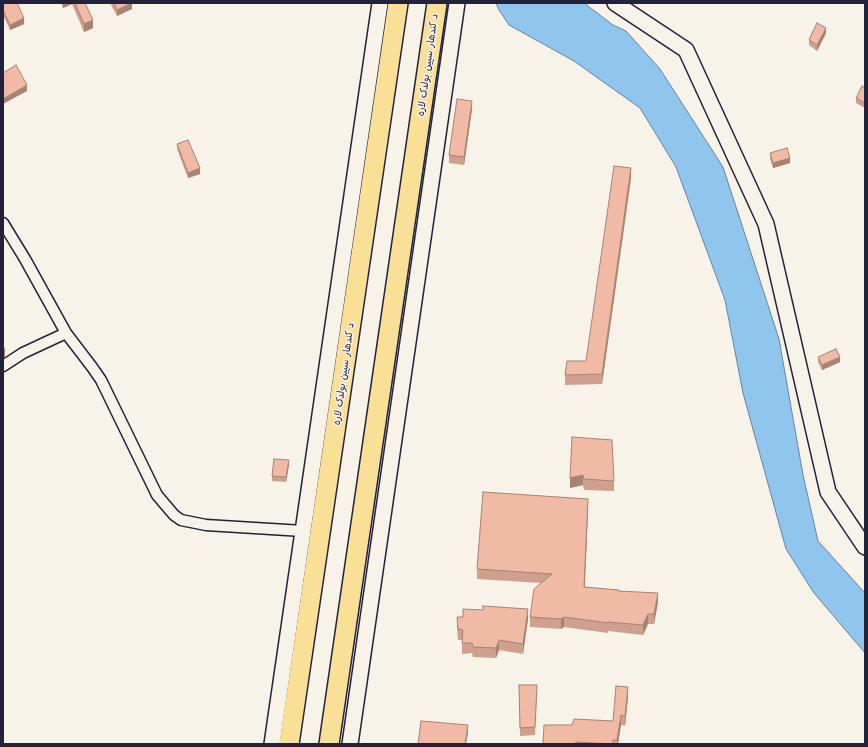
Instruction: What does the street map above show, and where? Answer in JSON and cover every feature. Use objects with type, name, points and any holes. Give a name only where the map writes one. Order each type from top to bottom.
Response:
[{"type":"highway","name":"د کندهار سپین بولدک لاره","points":[[289,744],[398,3]]},
{"type":"highway","name":"د کندهار سپین بولدک لاره","points":[[329,744],[437,3]]},
{"type":"street","points":[[272,744],[380,3]]},
{"type":"street","points":[[350,744],[457,3]]},
{"type":"street","points":[[615,3],[686,50],[700,79],[766,224],[828,492],[865,547]]},
{"type":"street","points":[[3,223],[66,333],[101,380],[157,494],[174,515],[181,520],[206,524],[303,531]]},
{"type":"street","points":[[3,366],[23,354],[66,333]]},
{"type":"water","points":[[496,3],[584,3],[613,25],[626,31],[660,69],[723,167],[779,339],[803,475],[818,541],[865,593],[865,653],[814,593],[786,549],[743,393],[725,300],[676,167],[640,108],[574,61],[509,25]]},
{"type":"building","points":[[3,3],[17,3],[24,18],[10,25],[3,10]]},
{"type":"building","points":[[75,3],[85,3],[93,20],[84,24]]},
{"type":"building","points":[[114,3],[131,3],[117,10]]},
{"type":"building","points":[[817,23],[826,28],[817,45],[809,40]]},
{"type":"building","points":[[16,65],[27,85],[3,99],[3,73]]},
{"type":"building","points":[[862,86],[865,88],[865,103],[856,98]]},
{"type":"building","points":[[457,99],[472,101],[464,157],[449,155]]},
{"type":"building","points":[[188,140],[200,168],[188,173],[177,144]]},
{"type":"building","points":[[787,148],[790,158],[773,163],[770,153]]},
{"type":"building","points":[[614,166],[631,168],[602,374],[565,375],[567,361],[586,361]]},
{"type":"building","points":[[836,349],[840,357],[822,365],[818,357]]},
{"type":"building","points":[[572,437],[612,440],[614,481],[584,479],[583,475],[570,478]]},
{"type":"building","points":[[274,459],[289,460],[286,477],[272,476]]},
{"type":"building","points":[[483,492],[588,499],[584,587],[658,593],[654,614],[648,614],[643,625],[608,623],[564,617],[561,619],[530,617],[534,589],[552,574],[477,569]]},
{"type":"building","points":[[483,606],[528,609],[523,644],[499,640],[496,648],[473,647],[472,643],[462,643],[463,630],[458,629],[457,617],[463,617],[463,609],[483,610]]},
{"type":"building","points":[[519,685],[537,685],[535,727],[520,728]]},
{"type":"building","points":[[616,686],[628,687],[625,716],[621,715],[617,740],[613,740],[612,744],[576,742],[575,744],[543,744],[544,725],[572,725],[574,719],[613,721]]},
{"type":"building","points":[[421,721],[468,725],[465,744],[418,744]]}]
